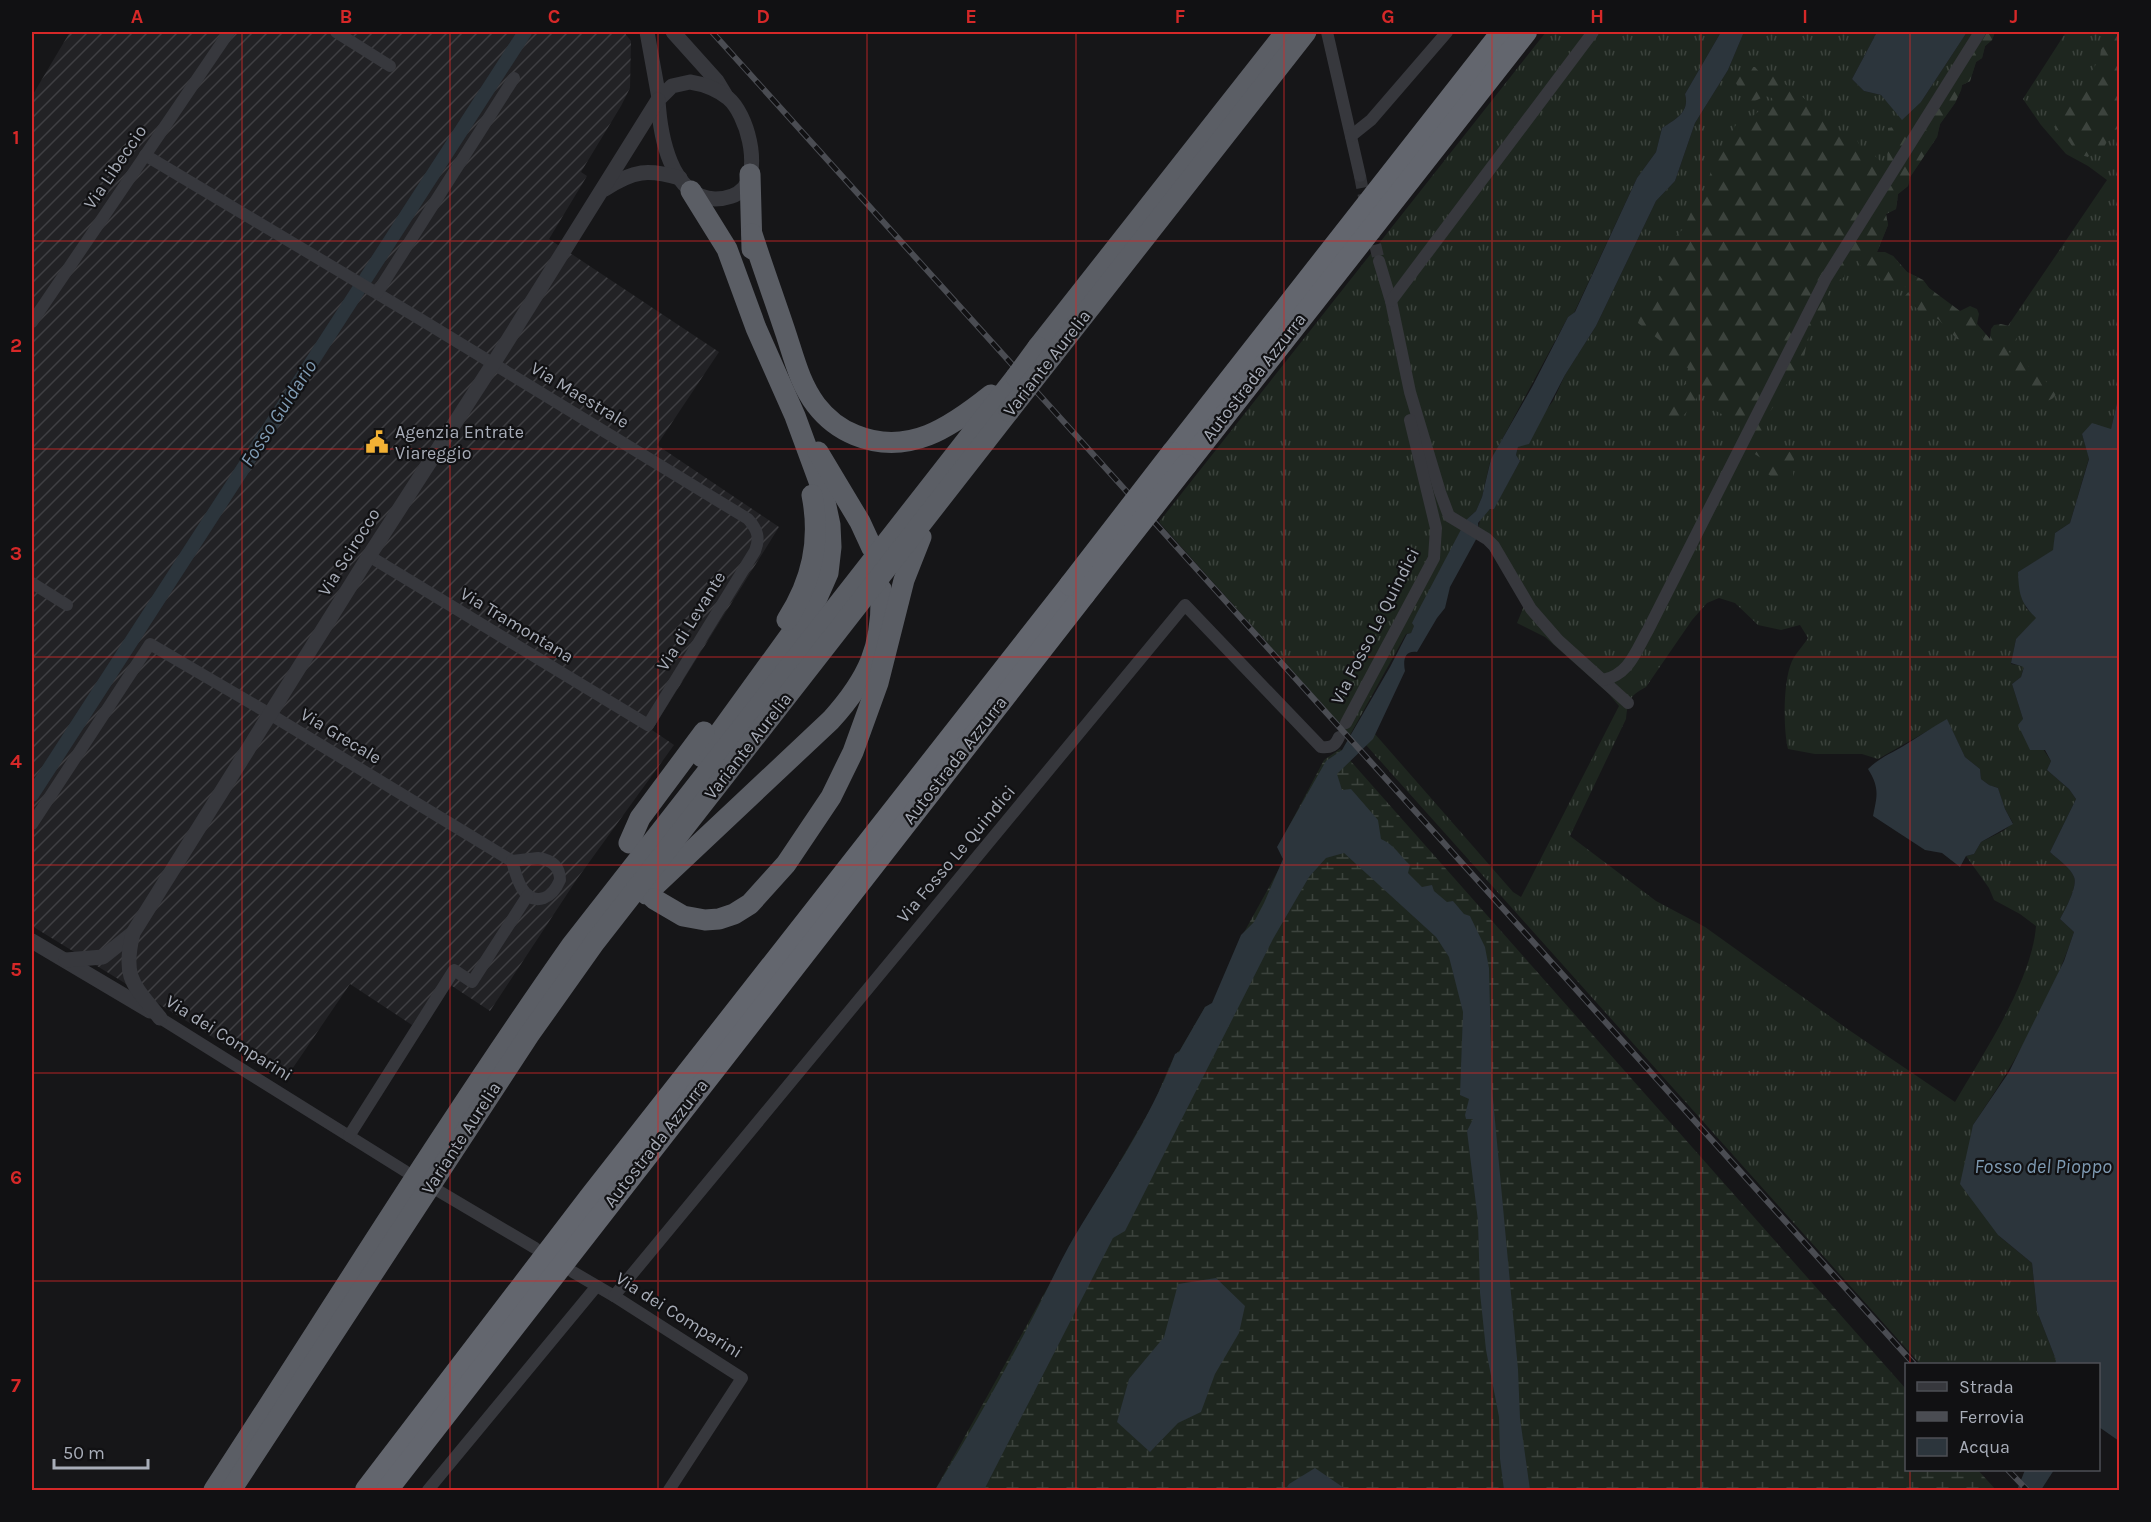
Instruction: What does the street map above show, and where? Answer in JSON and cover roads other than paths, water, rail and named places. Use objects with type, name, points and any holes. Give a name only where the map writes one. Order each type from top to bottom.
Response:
[{"type":"highway","name":"Variante Aurelia","points":[[231,1491],[529,1035],[595,942],[958,477],[1016,377],[1045,352],[1286,32]]},
{"type":"highway","name":"Variante Aurelia","points":[[213,1491],[458,1113],[571,946],[1000,402],[1045,352],[1306,32]]},
{"type":"highway","name":"Autostrada Azzurra","points":[[387,1491],[1179,459],[1503,32]]},
{"type":"highway","name":"Autostrada Azzurra","points":[[1179,459],[1526,32]]},
{"type":"highway","points":[[750,174],[753,259],[760,298],[781,381]]},
{"type":"highway","points":[[571,946],[649,828],[808,612],[825,582],[830,567],[829,517],[823,492],[795,416],[756,328],[727,249],[686,184]]},
{"type":"highway","points":[[752,234],[803,383],[816,405],[840,427],[871,441],[910,442],[930,436],[1000,402]]},
{"type":"highway","points":[[795,416],[837,482],[872,548]]},
{"type":"highway","points":[[629,843],[640,818],[780,632],[807,584],[815,546],[815,518],[795,416]]},
{"type":"highway","points":[[654,899],[672,911],[693,919],[712,920],[734,914],[746,908],[762,893],[802,842],[831,797],[854,752],[878,683],[911,559],[923,533],[958,477]]},
{"type":"highway","points":[[595,942],[842,708],[863,680],[873,659],[880,629],[881,589]]},
{"type":"highway","name":"Autostrada Azzurra","points":[[366,1491],[590,1197],[1077,590]]},
{"type":"street","name":"Via Libeccio","points":[[32,322],[230,32]]},
{"type":"street","points":[[336,32],[390,66]]},
{"type":"street","points":[[647,32],[659,99],[663,142],[674,168],[686,184],[712,199],[727,198],[744,188],[750,174],[752,154],[746,131],[735,107],[717,81],[673,32]]},
{"type":"street","points":[[1327,32],[1360,176]]},
{"type":"street","points":[[1351,136],[1371,120],[1447,32]]},
{"type":"street","points":[[1391,301],[1593,32]]},
{"type":"street","points":[[1603,680],[1613,678],[1624,671],[1827,278],[1980,32]]},
{"type":"street","points":[[374,292],[514,78]]},
{"type":"street","points":[[659,99],[672,86],[690,82],[705,86],[728,98]]},
{"type":"street","name":"Via Scirocco","points":[[102,982],[106,955],[133,933],[659,99]]},
{"type":"street","name":"Via Maestrale","points":[[145,154],[748,519],[758,534]]},
{"type":"street","name":"Via Scirocco","points":[[600,192],[619,180],[639,172],[660,173],[686,184]]},
{"type":"street","points":[[1379,261],[1391,301],[1405,370],[1449,516],[1494,546],[1531,609],[1558,640],[1628,703]]},
{"type":"street","name":"Via Fosso Le Quindici","points":[[1346,723],[1434,558],[1436,528],[1401,380],[1405,370]]},
{"type":"street","name":"Via di Levante","points":[[648,725],[755,551],[758,534]]},
{"type":"street","name":"Via Tramontana","points":[[369,556],[648,725]]},
{"type":"street","points":[[32,583],[67,604]]},
{"type":"street","name":"Via Fosso Le Quindici","points":[[614,1296],[1185,604],[1321,747],[1328,748],[1335,744],[1339,737]]},
{"type":"street","name":"Via Grecale","points":[[32,824],[150,644],[512,861]]},
{"type":"street","points":[[538,858],[547,860],[557,868],[560,880],[551,893],[540,899],[528,895],[521,887],[512,861],[538,858]]},
{"type":"street","points":[[349,1136],[453,970],[472,982],[528,895]]},
{"type":"street","name":"Via Scirocco","points":[[133,933],[128,955],[129,974],[160,1018]]},
{"type":"street","name":"Via dei Comparini","points":[[32,941],[102,982],[405,1171]]},
{"type":"street","points":[[65,960],[93,959],[106,955]]},
{"type":"street","name":"Via Scirocco","points":[[102,982],[128,955]]},
{"type":"street","points":[[437,1190],[535,1248]]},
{"type":"street","name":"Via dei Comparini","points":[[573,1272],[742,1378],[669,1491]]},
{"type":"street","points":[[428,1491],[596,1287]]},
{"type":"water","points":[[1721,32],[1744,32],[1728,70],[1695,123],[1675,181],[1656,201],[1596,326],[1565,375],[1529,444],[1518,447],[1516,455],[1520,461],[1494,509],[1490,509],[1478,523],[1479,534],[1450,587],[1445,608],[1417,652],[1409,653],[1405,657],[1405,671],[1373,739],[1337,774],[1342,790],[1351,789],[1378,820],[1381,839],[1393,847],[1410,865],[1408,873],[1422,887],[1432,885],[1434,891],[1447,902],[1453,901],[1464,914],[1470,916],[1485,947],[1489,968],[1492,1088],[1518,1369],[1520,1418],[1530,1490],[1504,1490],[1500,1459],[1499,1417],[1486,1350],[1480,1293],[1478,1221],[1467,1131],[1473,1119],[1466,1119],[1469,1099],[1460,1095],[1463,1012],[1449,957],[1436,937],[1344,853],[1326,858],[1309,877],[1273,939],[1125,1231],[1113,1238],[984,1490],[935,1490],[998,1382],[1069,1246],[1140,1128],[1175,1054],[1179,1052],[1205,1007],[1212,1003],[1241,935],[1254,922],[1283,859],[1277,847],[1326,761],[1342,750],[1407,634],[1411,633],[1414,626],[1412,623],[1466,520],[1476,511],[1482,497],[1491,459],[1568,317],[1575,312],[1637,178],[1656,152],[1662,128],[1684,110],[1685,94]]},
{"type":"water","points":[[1877,32],[1967,32],[1921,102],[1902,120],[1881,95],[1864,91],[1852,79]]},
{"type":"water","name":"Fosso del Pioppo","points":[[2119,394],[2120,1441],[2100,1428],[2100,1363],[2055,1363],[2037,1311],[2032,1263],[1998,1235],[1960,1184],[1973,1125],[2009,1072],[2064,961],[2074,932],[2060,919],[2073,892],[2074,877],[2067,867],[2050,852],[2076,799],[2069,789],[2047,770],[2051,761],[2045,750],[2030,750],[2018,725],[2023,719],[2012,684],[2021,677],[2024,667],[2011,663],[2016,639],[2036,618],[2021,597],[2018,572],[2053,550],[2055,533],[2070,523],[2089,459],[2082,434],[2092,423],[2111,429]]},
{"type":"water","points":[[1947,719],[1965,757],[1980,769],[1981,779],[1998,788],[2013,824],[1981,842],[1974,854],[1966,856],[1960,867],[1942,853],[1925,850],[1873,816],[1877,792],[1868,769]]},
{"type":"water","points":[[1216,1278],[1245,1306],[1239,1333],[1215,1374],[1201,1412],[1178,1423],[1150,1452],[1117,1422],[1129,1379],[1164,1337],[1178,1284]]},
{"type":"water","points":[[1315,1468],[1347,1490],[1285,1490],[1289,1484]]},
{"type":"water","points":[[2025,1471],[2053,1471],[2041,1490],[2017,1490]]},
{"type":"waterway","name":"Fosso Guidario","points":[[32,795],[525,32]]},
{"type":"tunnel","points":[[1360,176],[1366,207]]},
{"type":"tunnel","points":[[1371,227],[1379,261]]},
{"type":"railway","points":[[712,32],[1913,1363]]},
{"type":"railway","points":[[2009,1471],[2027,1490]]},
{"type":"place","name":"Agenzia Entrate Viareggio","points":[[377,442]]}]
